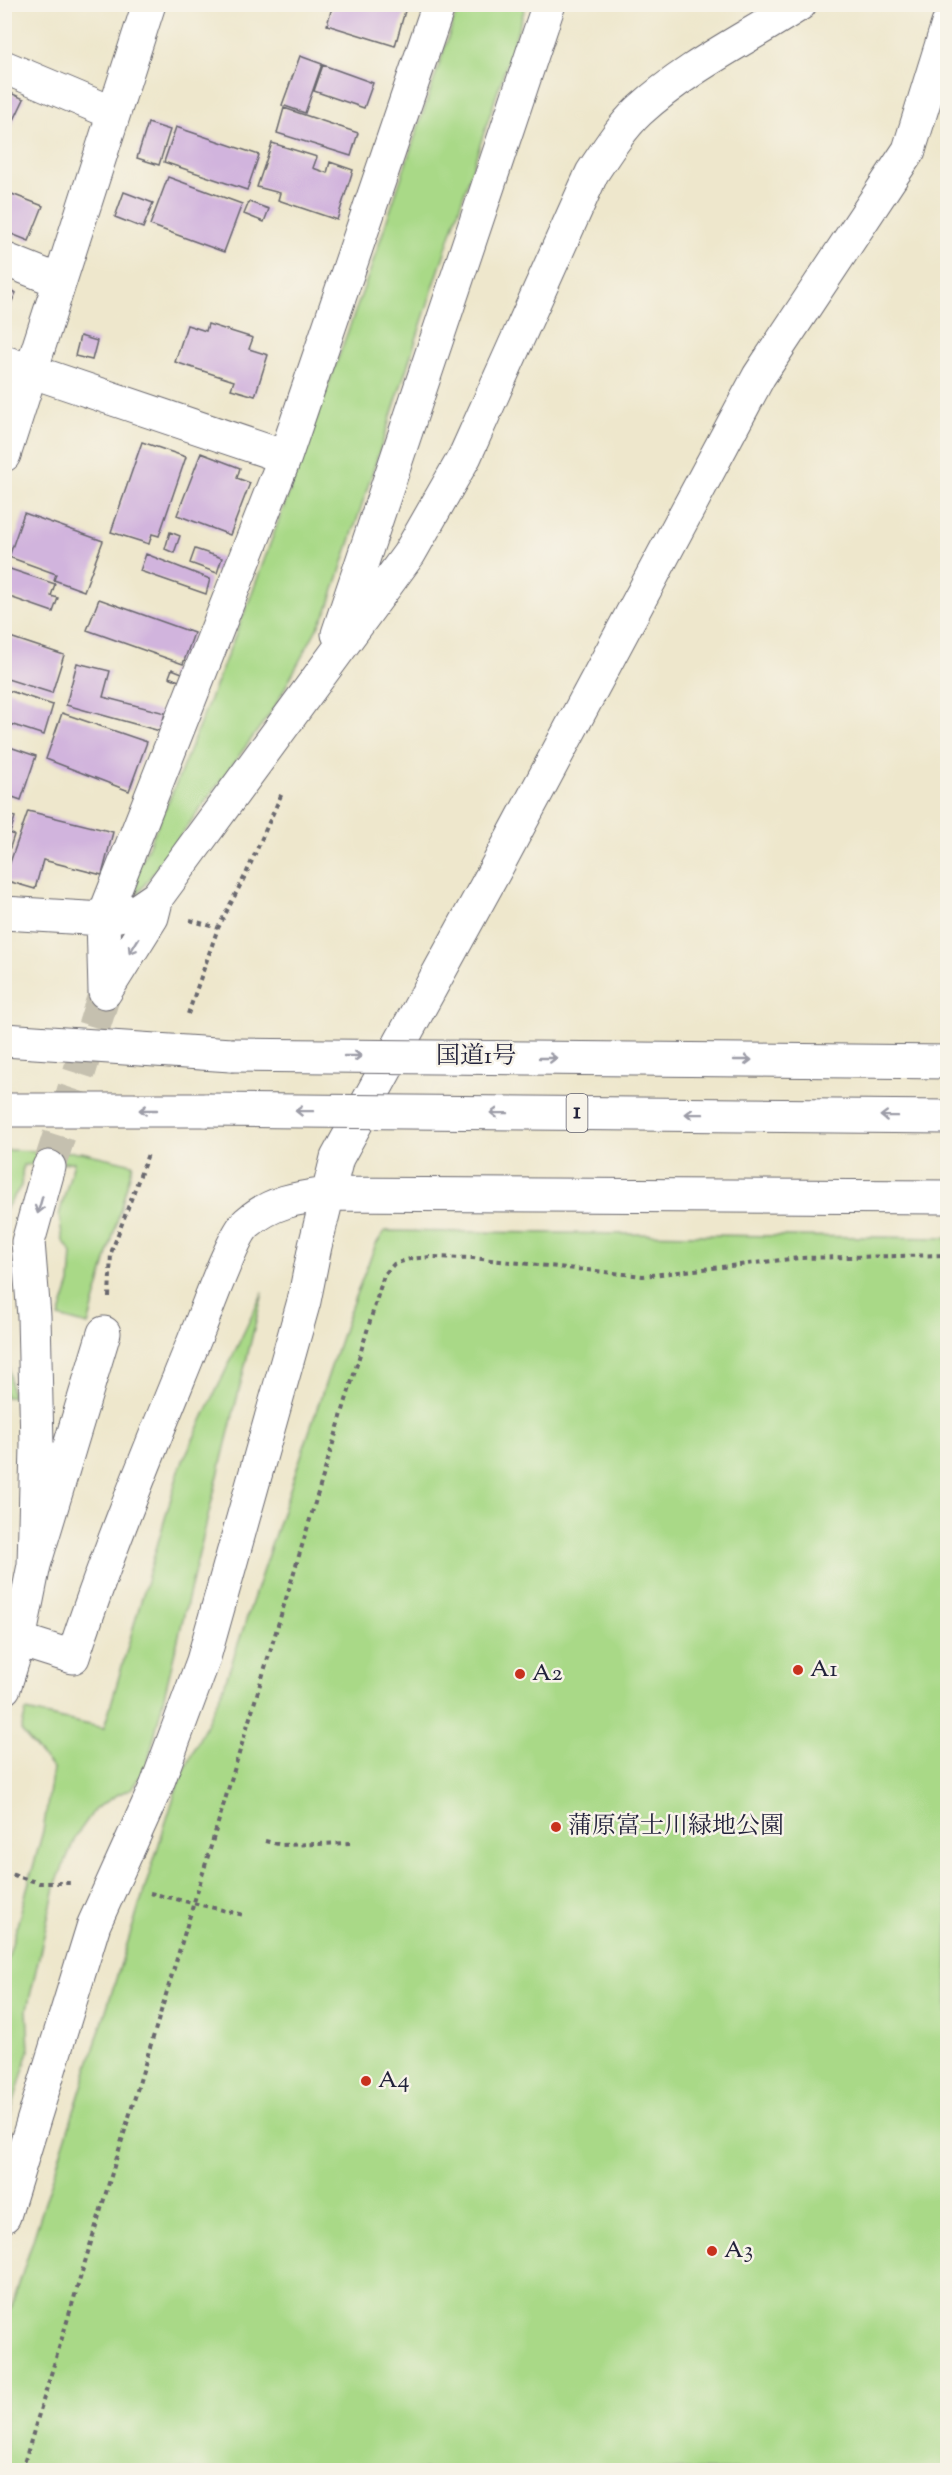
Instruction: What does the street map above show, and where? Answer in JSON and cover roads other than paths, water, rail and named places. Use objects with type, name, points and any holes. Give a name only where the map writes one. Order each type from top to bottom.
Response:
[{"type":"main road","points":[[4,455],[18,367],[59,281],[149,4]]},
{"type":"main road","points":[[157,897],[152,917],[105,992],[103,919],[285,457],[439,4]]},
{"type":"main road","points":[[328,662],[549,4]]},
{"type":"main road","points":[[4,914],[103,919],[138,910],[157,897],[409,554],[465,456],[592,173],[612,143],[638,112],[683,75],[800,4]]},
{"type":"main road","points":[[4,2216],[94,1924],[156,1787],[203,1661],[304,1301],[337,1158],[499,862],[759,376],[909,150],[948,24]]},
{"type":"main road","points":[[4,67],[113,113]]},
{"type":"main road","points":[[4,259],[59,281]]},
{"type":"main road","points":[[18,367],[285,457]]},
{"type":"main road","points":[[4,1040],[231,1055]]},
{"type":"main road","name":"国道1号","points":[[4,1052],[948,1062]]},
{"type":"main road","name":"1","points":[[4,1110],[948,1117]]},
{"type":"main road","points":[[34,1565],[37,1434],[34,1316],[16,1243],[49,1167]]},
{"type":"main road","points":[[19,1640],[74,1657],[99,1580],[220,1275],[245,1224],[271,1206],[294,1198],[327,1194],[948,1197]]},
{"type":"main road","points":[[4,1688],[19,1640],[34,1565],[104,1333]]},
{"type":"tunnel","points":[[49,1167],[105,992]]},
{"type":"place","name":"A1","points":[[798,1670]]},
{"type":"place","name":"A2","points":[[520,1674]]},
{"type":"place","name":"蒲原富士川緑地公園","points":[[556,1827]]},
{"type":"place","name":"A4","points":[[366,2081]]},
{"type":"place","name":"A3","points":[[712,2251]]}]
